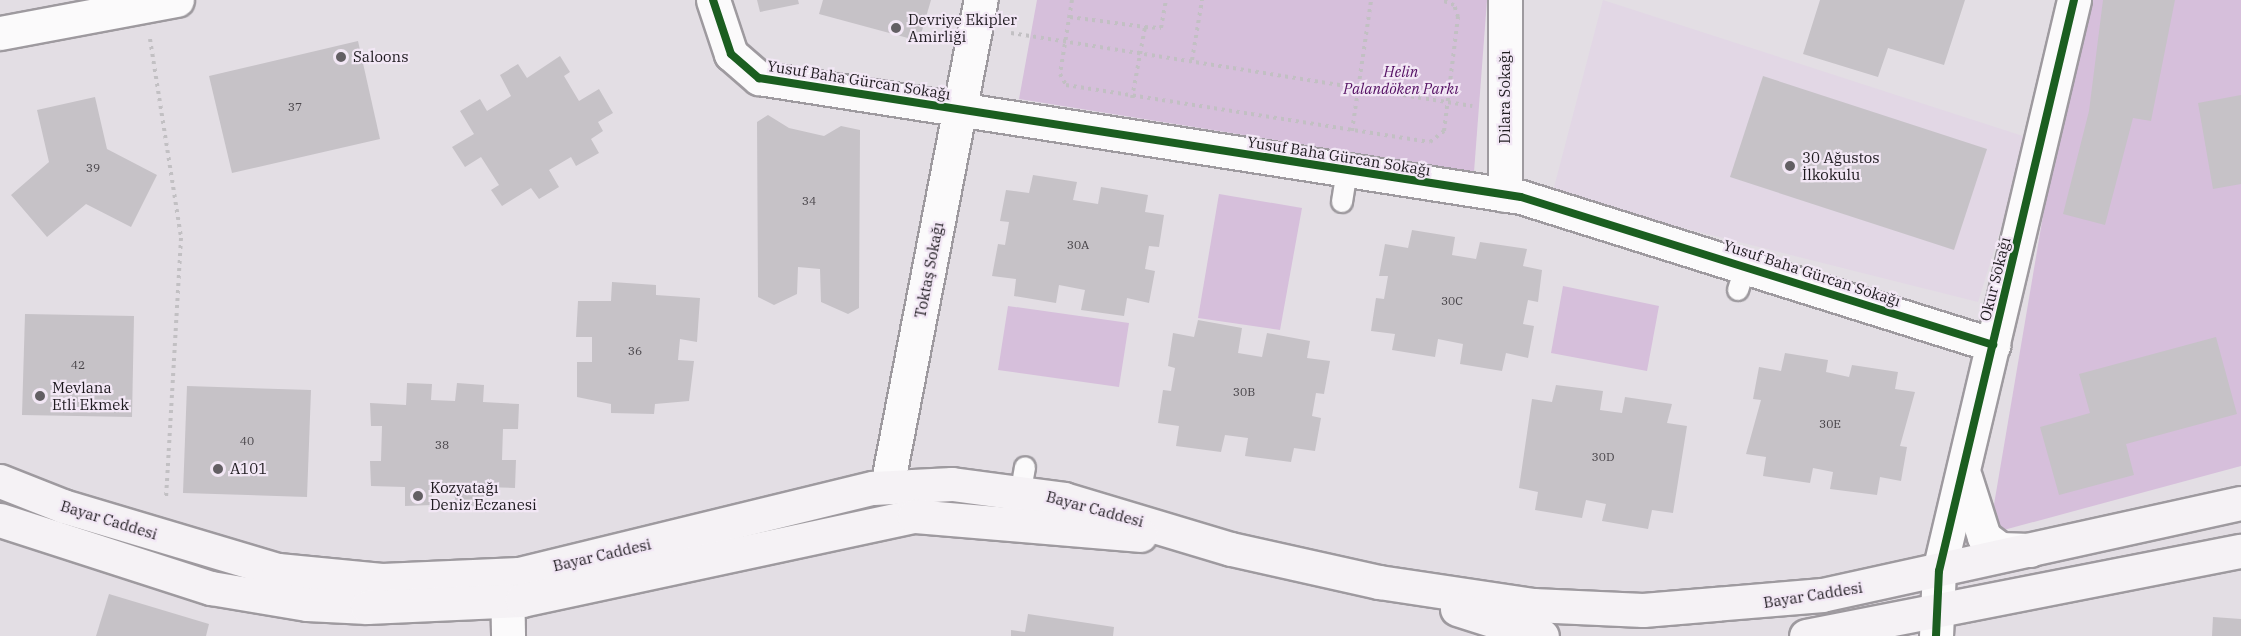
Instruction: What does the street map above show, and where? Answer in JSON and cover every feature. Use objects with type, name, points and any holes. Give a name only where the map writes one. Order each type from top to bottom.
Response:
[{"type":"main road","name":"Bayar Caddesi","points":[[0,481],[164,537],[310,576],[507,589],[887,486],[928,482],[1023,479],[1205,542],[1379,582],[1533,605],[1644,610],[1771,602],[1939,571],[2241,503]]},
{"type":"main road","name":"Bayar Caddesi","points":[[0,520],[109,559],[276,600],[367,607],[507,589],[878,520],[925,515],[1205,542]]},
{"type":"main road","points":[[1806,636],[1936,623],[2241,551]]},
{"type":"main road","name":"Bayar Caddesi","points":[[1379,582],[1542,636]]},
{"type":"street","points":[[0,33],[177,0]]},
{"type":"street","name":"Yusuf Baha Gürcan Sokağı","points":[[713,0],[731,54],[759,78],[1505,195],[1742,278],[1993,345]]},
{"type":"street","name":"Dilara Sokağı","points":[[1505,0],[1505,195]]},
{"type":"street","name":"Okur Sokağı","points":[[1936,623],[1939,571],[2074,0]]},
{"type":"street","name":"Toktaş Sokağı","points":[[887,486],[979,14]]},
{"type":"street","points":[[1964,470],[1970,505],[1984,537],[2007,550],[2038,548]]},
{"type":"street","points":[[887,486],[898,510],[925,515]]},
{"type":"street","points":[[507,589],[508,636]]},
{"type":"lane","points":[[1342,202],[1347,170]]},
{"type":"path","points":[[1072,0],[1060,74],[1064,84],[1353,130],[1438,141],[1448,102],[1458,14],[1454,5],[1441,0]]},
{"type":"path","points":[[1070,17],[1161,28],[1166,0]]},
{"type":"path","points":[[1192,60],[1202,0]]},
{"type":"path","points":[[1347,170],[1371,0]]},
{"type":"path","points":[[145,6],[181,238],[164,537]]},
{"type":"path","points":[[979,14],[1065,41],[1140,51],[1505,111]]},
{"type":"path","points":[[1124,137],[1145,27]]},
{"type":"shaded area","name":"30 Ağustos İlkokulu","points":[[1603,0],[2029,138],[1978,302],[1552,195]]},
{"type":"green space","name":"Helin Palandöken Parkı","points":[[1037,0],[1487,0],[1474,172],[1019,99]]},
{"type":"green space","points":[[2086,0],[2241,0],[2241,466],[1989,534],[2055,145]]},
{"type":"green space","points":[[1219,194],[1302,208],[1280,330],[1198,318]]},
{"type":"green space","points":[[1563,286],[1659,306],[1647,371],[1551,353]]},
{"type":"green space","points":[[1008,306],[1129,323],[1119,387],[998,370]]},
{"type":"building","points":[[757,0],[798,0],[799,4],[760,12]]},
{"type":"building","name":"Devriye Ekipler Amirliği","points":[[823,0],[931,0],[919,41],[819,14]]},
{"type":"building","points":[[1820,0],[1965,0],[1944,65],[1888,48],[1878,77],[1803,54]]},
{"type":"building","points":[[2103,0],[2175,0],[2151,121],[2133,118],[2105,225],[2063,214],[2089,111]]},
{"type":"building","points":[[358,41],[380,139],[232,173],[209,76]]},
{"type":"building","points":[[560,56],[570,72],[564,76],[579,101],[599,89],[613,113],[598,122],[603,131],[591,139],[599,153],[576,166],[571,157],[549,170],[559,187],[539,199],[531,188],[502,206],[491,190],[499,185],[481,157],[465,167],[452,147],[474,134],[460,111],[480,99],[487,111],[511,96],[500,75],[518,64],[527,78]]},
{"type":"building","points":[[1763,76],[1987,149],[1954,250],[1730,177]]},
{"type":"building","points":[[2241,95],[2241,184],[2213,189],[2198,103]]},
{"type":"building","points":[[95,97],[107,149],[157,175],[131,227],[86,204],[47,237],[11,195],[49,162],[37,110]]},
{"type":"building","points":[[768,115],[789,128],[824,136],[841,126],[860,130],[859,308],[848,314],[821,302],[820,269],[798,267],[797,294],[774,305],[758,297],[757,122]]},
{"type":"building","points":[[1033,175],[1077,182],[1073,200],[1098,204],[1101,187],[1148,195],[1145,212],[1164,215],[1159,247],[1149,246],[1145,269],[1155,271],[1149,303],[1127,298],[1124,316],[1081,310],[1085,290],[1059,285],[1056,303],[1014,296],[1016,279],[992,276],[998,244],[1005,245],[1009,222],[1000,221],[1006,190],[1029,193]]},
{"type":"building","points":[[1412,230],[1455,237],[1452,255],[1476,259],[1480,242],[1527,249],[1523,266],[1542,270],[1538,302],[1528,300],[1523,324],[1534,326],[1528,358],[1506,353],[1502,371],[1460,364],[1463,344],[1438,339],[1435,357],[1392,350],[1395,334],[1371,331],[1376,298],[1384,299],[1388,276],[1379,276],[1385,244],[1408,248]]},
{"type":"building","points":[[612,282],[656,285],[656,295],[700,298],[697,342],[680,339],[678,360],[694,361],[689,401],[655,404],[654,414],[611,413],[611,404],[577,397],[577,362],[592,362],[592,337],[576,337],[578,301],[611,301]]},
{"type":"building","points":[[25,314],[134,316],[132,417],[22,415]]},
{"type":"building","points":[[1198,320],[1242,328],[1238,353],[1262,357],[1267,333],[1310,341],[1307,358],[1330,361],[1324,394],[1316,393],[1312,416],[1321,418],[1315,451],[1294,448],[1291,462],[1245,456],[1248,438],[1225,435],[1221,452],[1176,446],[1179,426],[1158,423],[1163,390],[1171,391],[1175,368],[1168,366],[1173,333],[1194,337]]},
{"type":"building","points":[[2216,337],[2237,414],[2126,444],[2134,475],[2059,495],[2040,427],[2090,413],[2079,374]]},
{"type":"building","points":[[1785,353],[1828,360],[1826,372],[1849,377],[1852,365],[1898,372],[1895,389],[1915,392],[1900,446],[1907,447],[1901,481],[1880,477],[1877,495],[1830,489],[1833,472],[1813,468],[1810,483],[1763,476],[1766,457],[1746,454],[1761,400],[1753,399],[1759,367],[1781,371]]},
{"type":"building","points":[[407,383],[432,384],[431,400],[455,401],[457,383],[484,385],[483,402],[519,404],[518,429],[503,429],[502,460],[516,460],[515,488],[484,487],[484,506],[456,506],[454,491],[432,491],[432,505],[405,506],[405,487],[371,486],[370,461],[381,461],[382,426],[371,426],[370,403],[406,405]]},
{"type":"building","points":[[1556,385],[1603,391],[1600,410],[1622,413],[1625,397],[1672,404],[1667,423],[1687,426],[1673,513],[1652,510],[1648,529],[1602,521],[1606,504],[1586,500],[1582,518],[1535,510],[1538,492],[1519,488],[1532,399],[1552,402]]},
{"type":"building","points":[[187,386],[311,390],[307,497],[183,493]]},
{"type":"building","points":[[109,594],[209,624],[206,636],[96,636]]},
{"type":"building","points":[[1028,614],[1114,627],[1113,636],[1011,636],[1011,630],[1025,632]]},
{"type":"building","points":[[2213,617],[2241,619],[2241,636],[2212,636]]},
{"type":"cycle path","points":[[713,0],[731,54],[759,78],[1521,197],[1993,345]]},
{"type":"cycle path","points":[[1936,636],[1939,571],[2074,0]]},
{"type":"place","name":"Devriye Ekipler Amirliği","points":[[896,28]]},
{"type":"place","name":"Saloons","points":[[341,57]]},
{"type":"place","name":"30 Ağustos İlkokulu","points":[[1790,166]]},
{"type":"place","name":"Mevlana Etli Ekmek","points":[[40,396]]},
{"type":"place","name":"A101","points":[[218,469]]},
{"type":"place","name":"Kozyatağı Deniz Eczanesi","points":[[418,496]]}]
